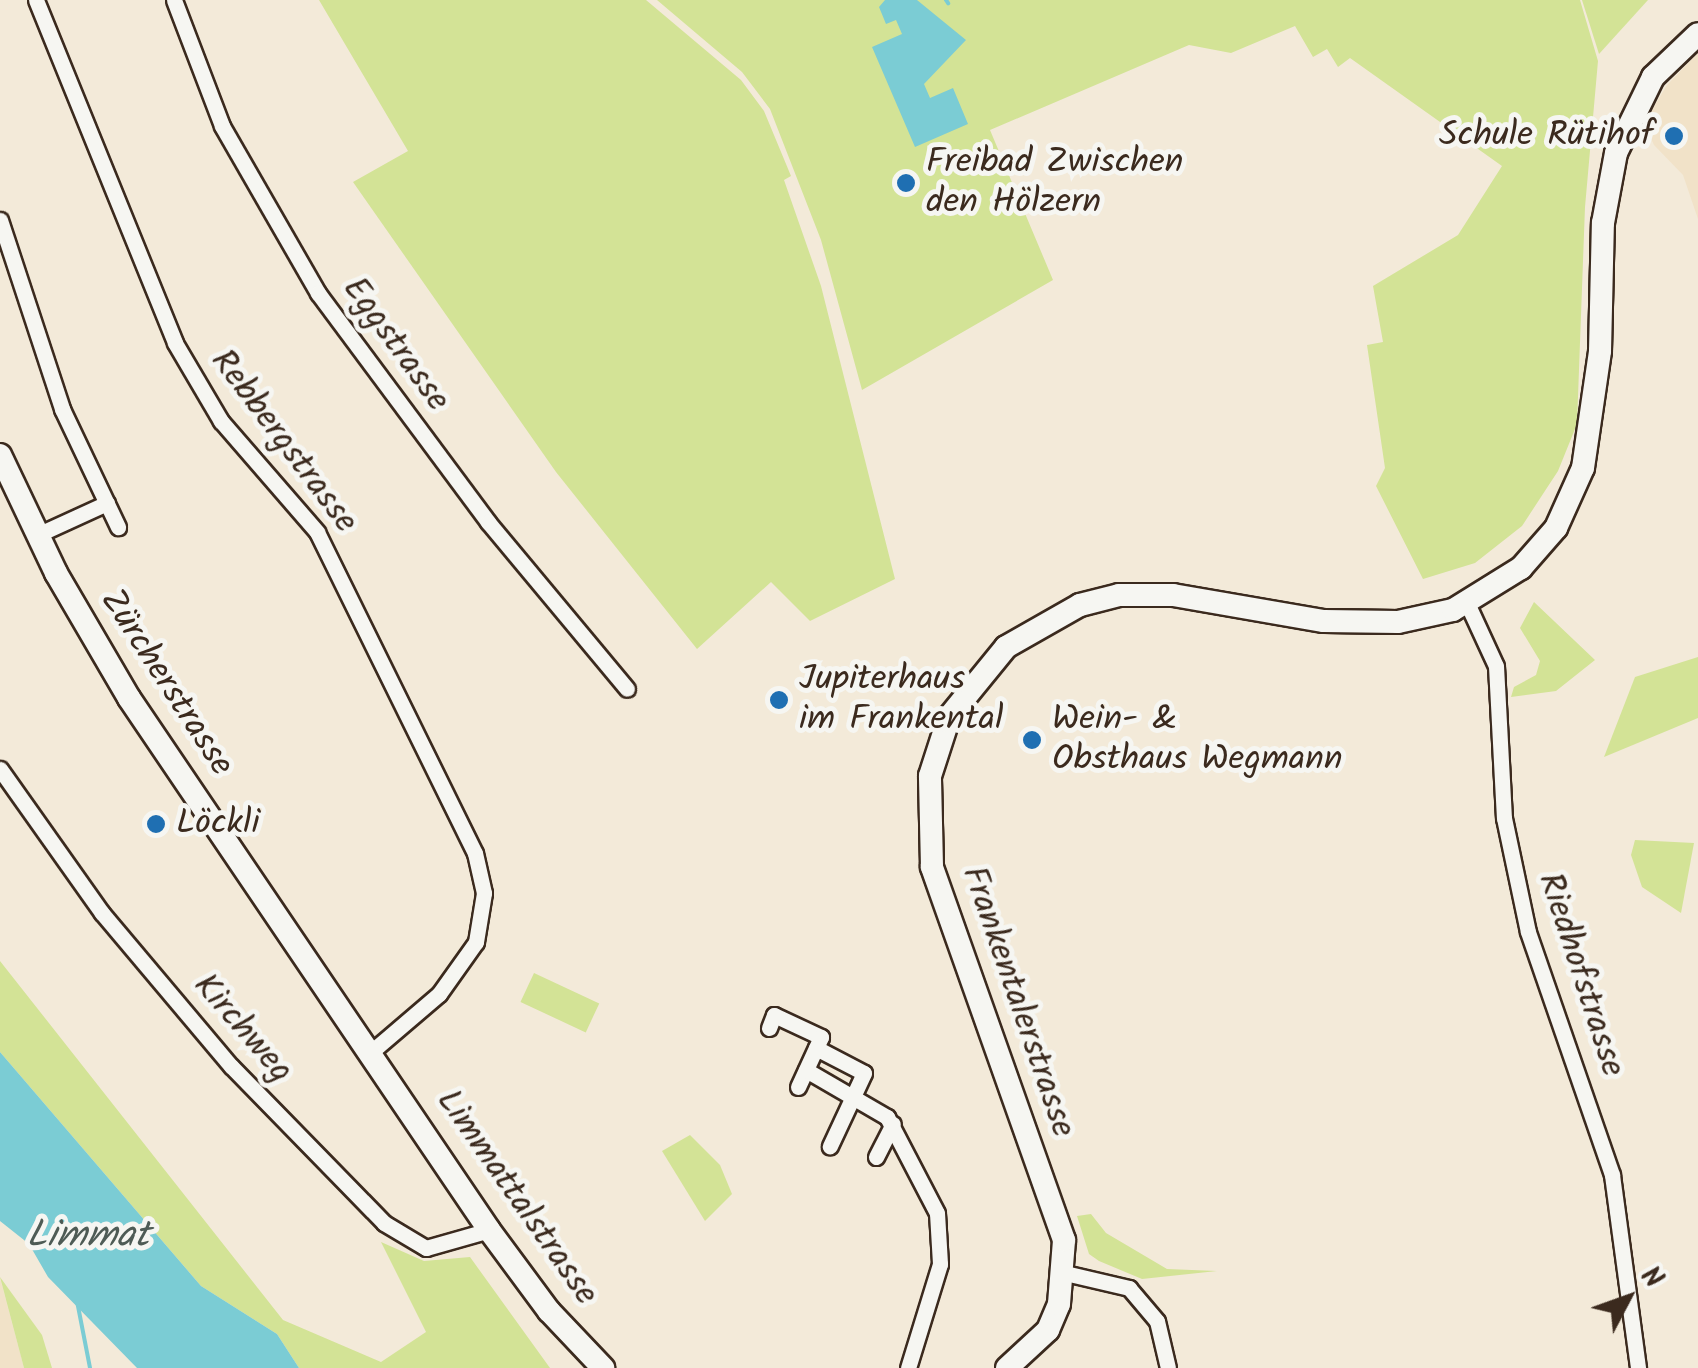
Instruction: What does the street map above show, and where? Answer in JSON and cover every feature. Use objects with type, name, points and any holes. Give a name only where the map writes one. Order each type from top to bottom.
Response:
[{"type":"main road","name":"Frankentalerstrasse","points":[[1007,1368],[1048,1330],[1065,1273],[1064,1240],[932,868],[930,776],[958,702],[985,666],[1024,633],[1080,605],[1119,595],[1173,595],[1370,624],[1437,615],[1500,586],[1546,542],[1584,468],[1600,351],[1603,222],[1616,152],[1653,78],[1698,34]]},
{"type":"main road","name":"Zürcherstrasse","points":[[0,454],[37,535],[129,698],[375,1057]]},
{"type":"main road","name":"Limmattalstrasse","points":[[375,1057],[549,1311],[603,1368]]},
{"type":"street","name":"Rebbergstrasse","points":[[36,0],[175,343],[221,421],[326,548],[475,852],[484,892],[476,942],[440,994],[375,1057]]},
{"type":"street","name":"Eggstrasse","points":[[174,0],[242,167],[318,293],[488,522],[626,690]]},
{"type":"street","points":[[0,220],[19,288],[62,409],[118,528]]},
{"type":"street","points":[[0,295],[19,288]]},
{"type":"street","points":[[37,535],[108,503]]},
{"type":"street","name":"Riedhofstrasse","points":[[1468,603],[1496,666],[1504,818],[1528,932],[1612,1175],[1638,1368]]},
{"type":"street","name":"Kirchweg","points":[[0,768],[102,913],[231,1066],[384,1223],[426,1248],[490,1230]]},
{"type":"street","points":[[768,1028],[774,1015],[821,1037],[798,1086]]},
{"type":"street","points":[[816,1048],[864,1073],[830,1146]]},
{"type":"street","points":[[806,1070],[855,1094],[893,1124],[923,1176],[942,1241],[908,1368]]},
{"type":"street","points":[[876,1157],[893,1124]]},
{"type":"street","points":[[1065,1273],[1118,1281],[1138,1296],[1157,1320],[1168,1368]]},
{"type":"shaded area","name":"Schule Rütihof","points":[[1698,53],[1698,219],[1683,175],[1654,145],[1644,123],[1667,85]]},
{"type":"shaded area","points":[[0,1278],[24,1368],[0,1368]]},
{"type":"green space","points":[[319,0],[646,0],[741,80],[764,111],[791,176],[784,180],[821,286],[895,579],[810,621],[771,582],[697,649],[556,472],[353,182],[408,151]]},
{"type":"green space","points":[[657,0],[1580,0],[1598,61],[1585,207],[1577,424],[1558,471],[1522,526],[1475,563],[1423,579],[1376,486],[1385,468],[1367,345],[1383,342],[1373,286],[1458,235],[1502,166],[1350,58],[1338,67],[1327,49],[1313,57],[1295,26],[1231,53],[1189,45],[990,130],[1053,280],[862,390],[821,240],[770,109],[742,72]]},
{"type":"green space","points":[[1582,0],[1648,0],[1599,54]]},
{"type":"green space","points":[[1534,602],[1595,660],[1556,691],[1511,697],[1514,687],[1536,675],[1540,661],[1520,628]]},
{"type":"green space","points":[[1698,657],[1698,718],[1604,757],[1635,677]]},
{"type":"green space","points":[[1635,840],[1694,843],[1681,913],[1642,887],[1631,855]]},
{"type":"green space","points":[[0,961],[283,1320],[381,1362],[426,1332],[381,1242],[424,1261],[470,1257],[550,1368],[299,1368],[277,1334],[201,1286],[0,1052]]},
{"type":"green space","points":[[534,973],[599,1003],[586,1032],[520,1002]]},
{"type":"green space","points":[[690,1135],[720,1165],[732,1194],[705,1221],[662,1151]]},
{"type":"green space","points":[[1091,1214],[1106,1233],[1167,1269],[1217,1271],[1142,1279],[1099,1261],[1089,1254],[1077,1216]]},
{"type":"green space","points":[[0,1277],[42,1335],[52,1368],[24,1368]]},
{"type":"water","points":[[885,0],[917,0],[966,40],[924,84],[930,98],[953,88],[968,124],[915,147],[872,47],[902,34],[896,20],[886,24],[879,7]]},
{"type":"water","name":"Limmat","points":[[0,1052],[201,1286],[277,1334],[299,1368],[137,1368],[48,1277],[29,1244],[0,1221]]},
{"type":"waterway","points":[[77,1301],[90,1368]]},
{"type":"place","name":"Schule Rütihof","points":[[1674,136]]},
{"type":"place","name":"Freibad Zwischen den Hölzern","points":[[906,183]]},
{"type":"place","name":"Jupiterhaus im Frankental","points":[[779,700]]},
{"type":"place","name":"Wein- & Obsthaus Wegmann","points":[[1032,740]]},
{"type":"place","name":"Löckli","points":[[156,824]]}]
